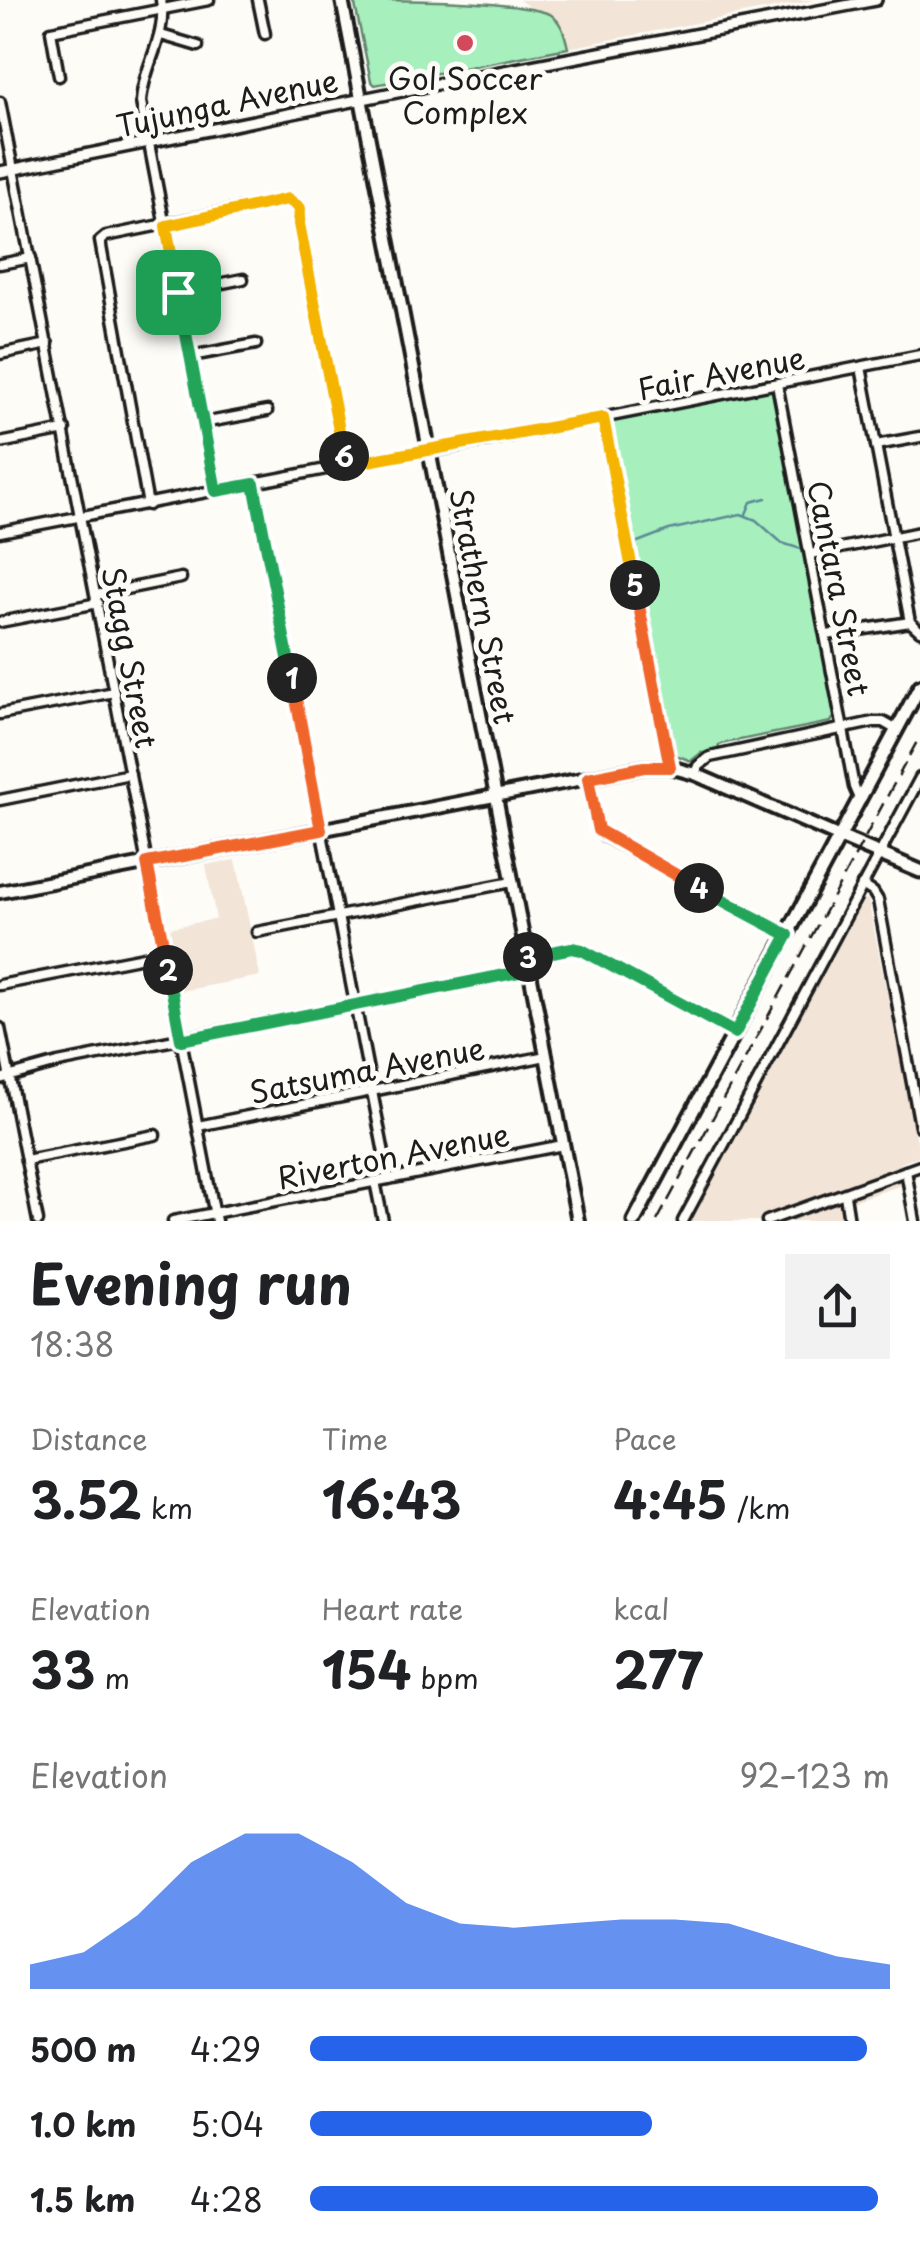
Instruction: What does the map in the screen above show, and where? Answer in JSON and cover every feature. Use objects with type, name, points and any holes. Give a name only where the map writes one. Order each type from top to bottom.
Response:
[{"type":"main road","name":"Strathern Street","points":[[342,0],[578,1221]]},
{"type":"main road","points":[[634,1221],[920,686]]},
{"type":"main road","points":[[0,892],[644,767],[670,767],[695,774],[920,872]]},
{"type":"street","points":[[59,76],[52,31],[162,5],[209,0]]},
{"type":"street","points":[[258,0],[265,34]]},
{"type":"street","name":"Tujunga Avenue","points":[[0,172],[876,0]]},
{"type":"street","points":[[162,5],[161,35],[142,90],[216,491]]},
{"type":"street","points":[[161,35],[198,46]]},
{"type":"street","name":"Stagg Street","points":[[0,102],[216,1217]]},
{"type":"street","points":[[148,504],[100,241],[288,199],[300,208],[299,224],[346,465]]},
{"type":"street","points":[[0,264],[31,258]]},
{"type":"street","points":[[178,292],[243,279]]},
{"type":"street","points":[[0,354],[48,344]]},
{"type":"street","points":[[191,356],[256,344]]},
{"type":"street","name":"Fair Avenue","points":[[0,532],[920,355]]},
{"type":"street","points":[[861,366],[910,622],[920,632]]},
{"type":"street","name":"Cantara Street","points":[[777,384],[842,729],[860,801]]},
{"type":"street","points":[[203,423],[266,412]]},
{"type":"street","points":[[603,418],[670,767]]},
{"type":"street","points":[[0,443],[65,430]]},
{"type":"street","points":[[876,445],[920,437]]},
{"type":"street","points":[[254,484],[388,1179]]},
{"type":"street","points":[[812,554],[920,532]]},
{"type":"street","points":[[0,622],[181,578]]},
{"type":"street","points":[[827,635],[910,622]]},
{"type":"street","points":[[0,714],[114,692]]},
{"type":"street","points":[[695,774],[710,756],[878,722],[897,730]]},
{"type":"street","points":[[0,800],[130,774]]},
{"type":"street","points":[[588,778],[598,830],[604,836],[788,935]]},
{"type":"street","points":[[683,1221],[920,778]]},
{"type":"street","points":[[257,932],[512,882]]},
{"type":"street","points":[[862,885],[878,900],[920,1126]]},
{"type":"street","points":[[526,957],[572,948],[582,950],[735,1033]]},
{"type":"street","points":[[0,986],[164,953]]},
{"type":"street","points":[[5,1078],[58,1063],[529,970]]},
{"type":"street","points":[[0,1028],[5,1078],[38,1221]]},
{"type":"street","name":"Satsuma Avenue","points":[[198,1126],[546,1056]]},
{"type":"street","points":[[26,1160],[155,1134]]},
{"type":"street","name":"Riverton Avenue","points":[[172,1221],[216,1217],[564,1144]]},
{"type":"street","points":[[767,1221],[920,1166]]},
{"type":"street","points":[[906,1171],[915,1221]]},
{"type":"street","points":[[375,1182],[383,1221]]},
{"type":"street","points":[[844,1195],[850,1221]]},
{"type":"shaded area","points":[[519,0],[814,0],[568,48],[563,29]]},
{"type":"shaded area","points":[[236,860],[260,976],[181,991],[169,928],[216,919],[206,865]]},
{"type":"shaded area","points":[[864,899],[868,900],[920,1156],[901,1163],[903,1185],[852,1201],[855,1221],[690,1221]]},
{"type":"green space","name":"Gol Soccer Complex","points":[[354,0],[456,2],[532,9],[554,17],[568,48],[375,85]]},
{"type":"green space","points":[[775,388],[836,714],[831,722],[725,743],[719,745],[718,752],[701,753],[691,761],[676,755],[609,421]]},
{"type":"waterway","points":[[746,514],[751,502],[766,498]]},
{"type":"waterway","points":[[635,543],[669,530],[741,514],[756,520],[782,543],[804,550]]},
{"type":"railway","points":[[657,1221],[920,736]]},
{"type":"place","name":"Gol Soccer Complex","points":[[465,43]]},
{"type":"route","points":[[288,199],[300,208],[299,224],[346,465],[603,418],[670,767],[644,767],[588,778],[598,830],[788,935],[735,1033],[572,948],[526,957],[529,970],[181,1040],[147,863],[321,830],[254,484],[216,491],[178,292],[166,226],[288,199]]}]
